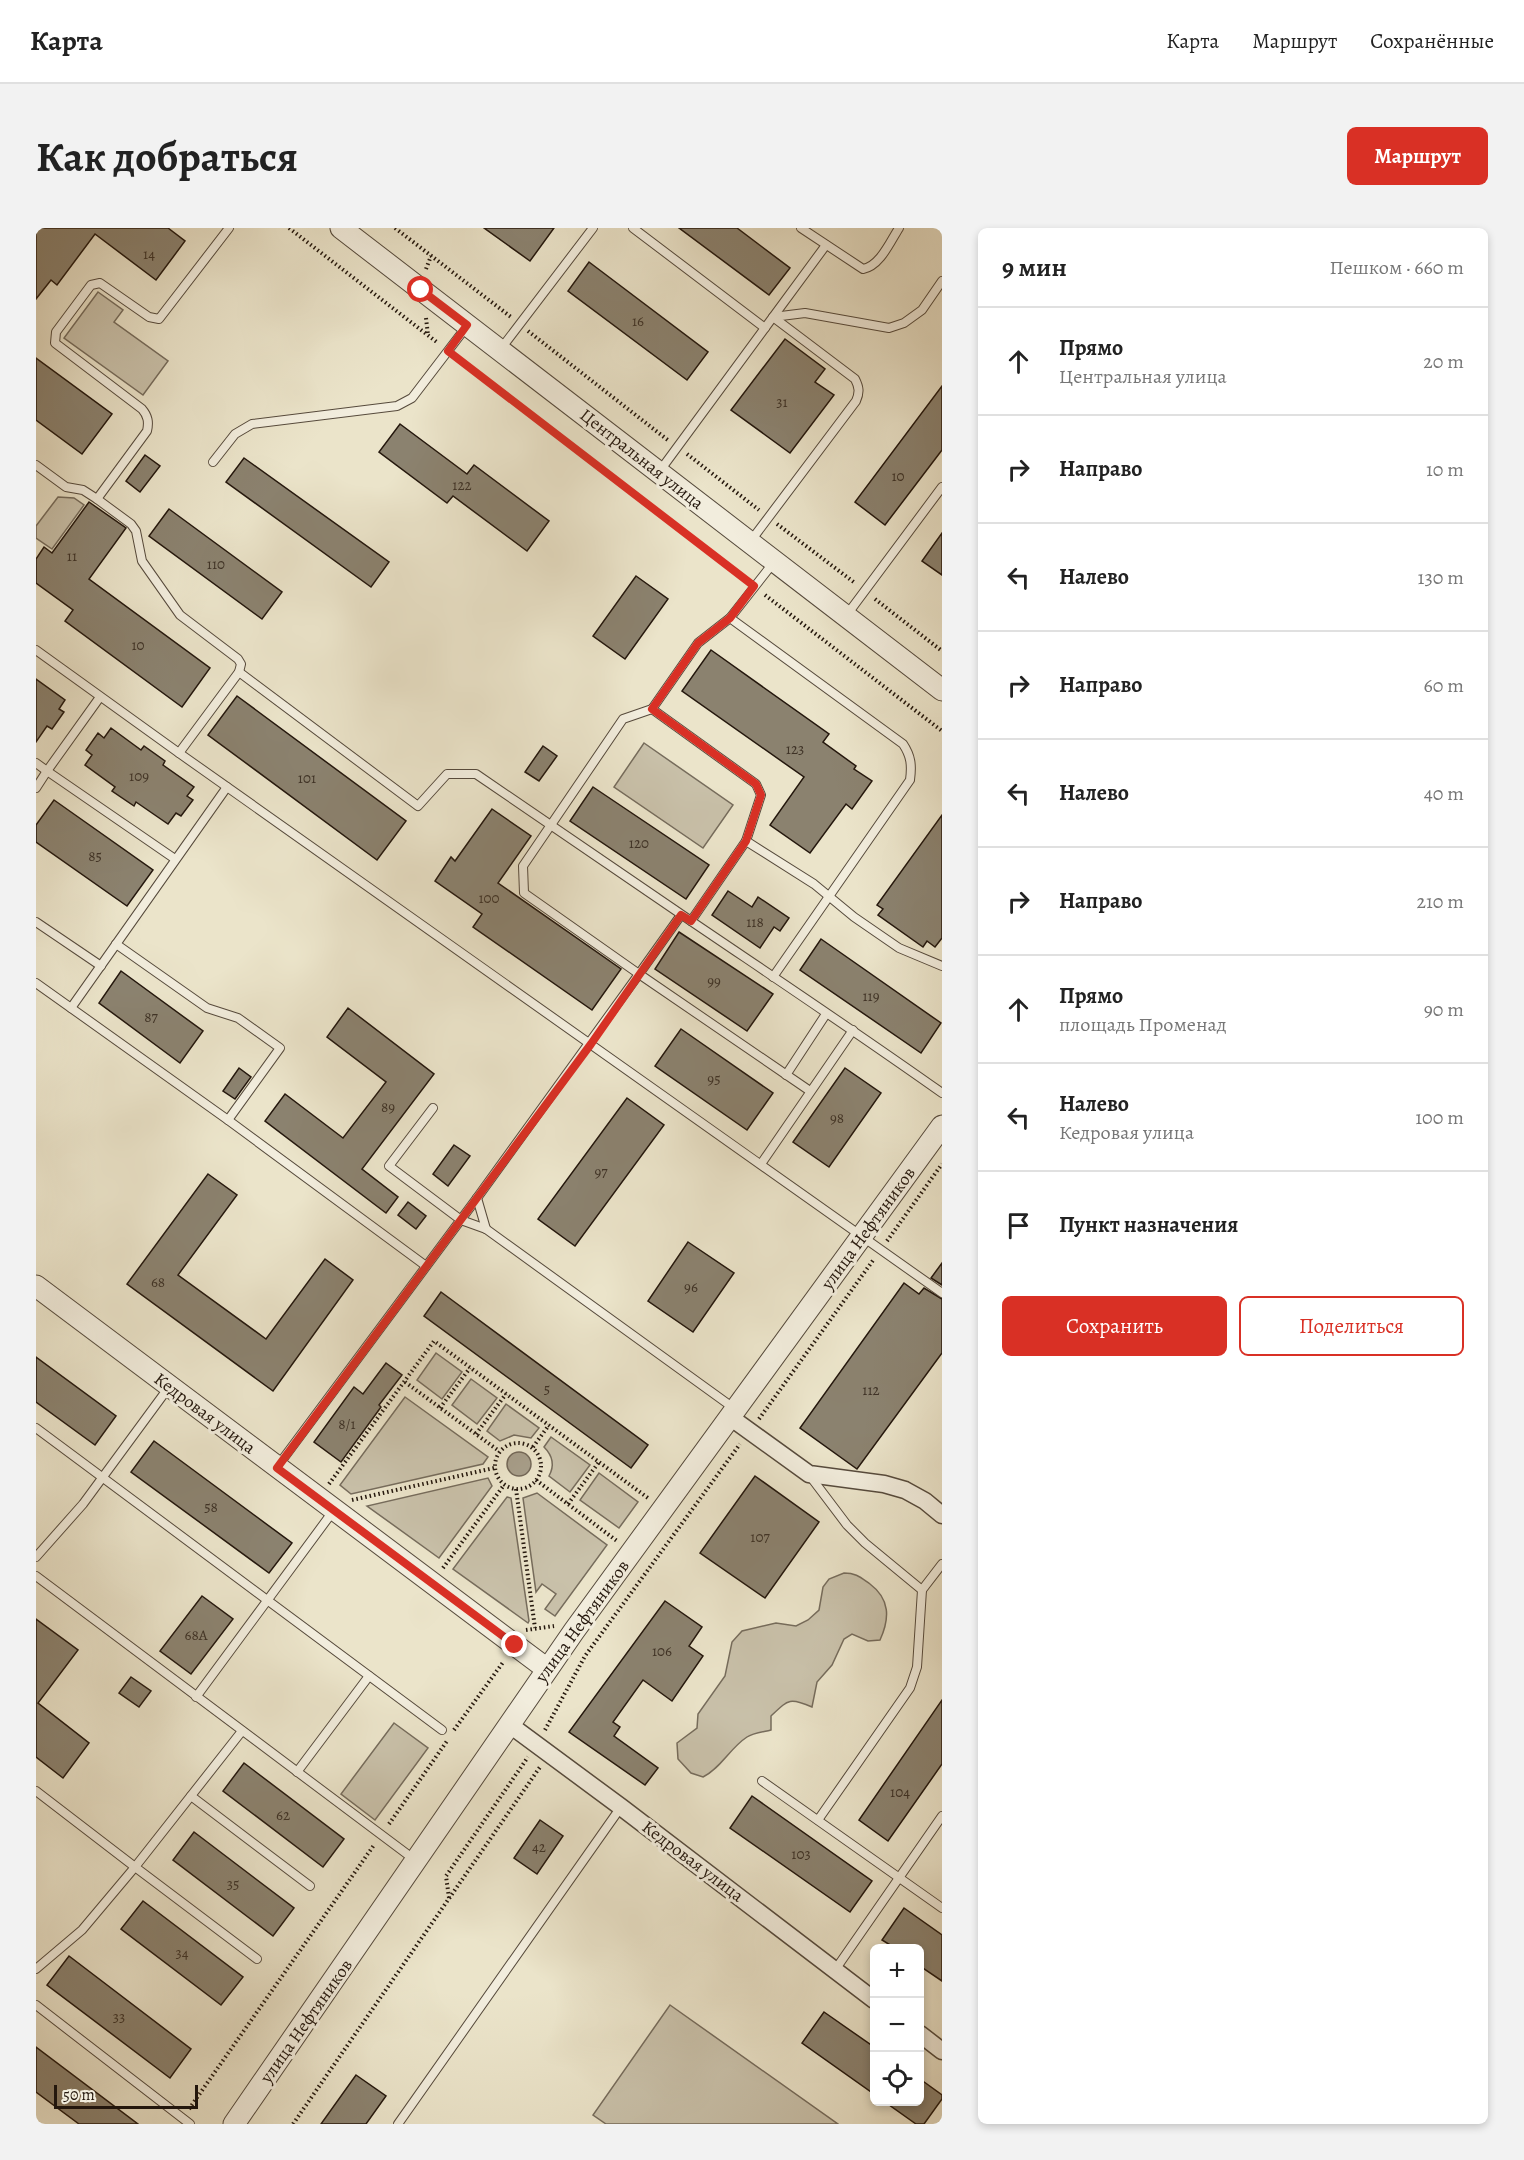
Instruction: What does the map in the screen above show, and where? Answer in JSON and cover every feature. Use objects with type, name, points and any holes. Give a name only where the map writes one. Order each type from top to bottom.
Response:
[{"type":"street","name":"Центральная улица","points":[[341,228],[942,690]]},
{"type":"street","name":"улица Нефтяников","points":[[234,2124],[547,1669],[942,1126]]},
{"type":"street","name":"Кедровая улица","points":[[36,1286],[277,1468],[341,1499],[520,1637],[547,1669]]},
{"type":"street","points":[[733,1413],[808,1474],[884,1484],[905,1490],[925,1501],[942,1515]]},
{"type":"street","name":"Кедровая улица","points":[[510,1725],[871,1998]]},
{"type":"street","points":[[924,2037],[942,2051]]},
{"type":"lane","points":[[97,499],[147,431],[147,415],[58,346],[54,338],[56,332],[95,283],[105,286],[148,317],[159,319],[230,228]]},
{"type":"lane","points":[[500,350],[593,228]]},
{"type":"lane","points":[[633,228],[765,328]]},
{"type":"lane","points":[[801,228],[855,266],[863,269],[870,268],[876,262],[899,228]]},
{"type":"lane","points":[[659,472],[826,245]]},
{"type":"lane","points":[[773,317],[805,313],[890,328],[904,323],[922,310],[942,281]]},
{"type":"lane","points":[[750,542],[859,393],[855,379],[773,317]]},
{"type":"lane","points":[[213,462],[235,434],[252,424],[397,406],[412,398],[467,325]]},
{"type":"lane","points":[[36,465],[66,487],[83,490],[131,524],[136,531],[142,561],[173,607],[180,615],[238,659],[241,664],[239,672],[179,753]]},
{"type":"lane","points":[[846,617],[942,487]]},
{"type":"lane","points":[[774,561],[730,618],[698,643],[652,709],[623,719],[523,866],[524,893],[810,1091]]},
{"type":"lane","points":[[730,618],[903,744],[909,752],[912,766],[910,780],[773,977]]},
{"type":"lane","points":[[36,650],[942,1293]]},
{"type":"lane","points":[[239,672],[418,806],[447,774],[476,774],[826,1014],[854,1030],[942,1093]]},
{"type":"lane","points":[[36,788],[100,697]]},
{"type":"lane","points":[[652,709],[756,784],[761,795],[746,841],[691,921]]},
{"type":"lane","points":[[36,763],[175,859]]},
{"type":"lane","points":[[71,1008],[227,787]]},
{"type":"lane","points":[[746,841],[814,884],[854,917],[899,948],[942,966]]},
{"type":"lane","points":[[277,1468],[591,1044],[681,915]]},
{"type":"lane","points":[[36,922],[101,966]]},
{"type":"lane","points":[[116,944],[207,1008],[238,1018],[280,1048],[228,1120]]},
{"type":"lane","points":[[36,983],[228,1120],[426,1266]]},
{"type":"lane","points":[[786,1075],[826,1014]]},
{"type":"lane","points":[[761,1164],[854,1030]]},
{"type":"lane","points":[[433,1108],[389,1167],[461,1220],[486,1229],[733,1413]]},
{"type":"lane","points":[[477,1198],[486,1229]]},
{"type":"lane","points":[[36,1557],[102,1479],[170,1387]]},
{"type":"lane","points":[[36,1428],[442,1730]]},
{"type":"lane","points":[[808,1474],[847,1526],[865,1544],[922,1590]]},
{"type":"lane","points":[[196,1697],[341,1499]]},
{"type":"lane","points":[[818,1821],[910,1688],[917,1667],[922,1590],[942,1564]]},
{"type":"lane","points":[[36,1576],[417,1861]]},
{"type":"lane","points":[[297,1772],[369,1676]]},
{"type":"lane","points":[[36,1969],[82,1930],[135,1867],[242,1731]]},
{"type":"lane","points":[[762,1781],[942,1908]]},
{"type":"lane","points":[[36,1791],[257,1959]]},
{"type":"lane","points":[[191,1796],[310,1886]]},
{"type":"lane","points":[[398,2124],[621,1807]]},
{"type":"lane","points":[[835,1970],[942,1816]]},
{"type":"lane","points":[[36,2005],[190,2124]]},
{"type":"path","points":[[289,228],[942,731]]},
{"type":"path","points":[[360,1507],[341,1499],[329,1484],[434,1341],[649,1498]]},
{"type":"path","points":[[440,1408],[470,1368]]},
{"type":"path","points":[[405,1382],[500,1451]]},
{"type":"path","points":[[476,1434],[506,1394]]},
{"type":"path","points":[[533,1447],[549,1425]]},
{"type":"path","points":[[516,1442],[533,1447],[539,1454],[541,1463],[536,1480],[529,1486],[516,1489],[504,1485],[497,1478],[494,1468],[495,1459],[500,1451],[507,1444],[516,1442]]},
{"type":"path","points":[[568,1504],[599,1462]]},
{"type":"path","points":[[341,1499],[494,1468]]},
{"type":"path","points":[[536,1480],[618,1541]]},
{"type":"path","points":[[443,1568],[504,1485]]},
{"type":"path","points":[[516,1489],[535,1628]]},
{"type":"path","points":[[643,1507],[655,1490]]},
{"type":"path","points":[[611,1551],[624,1533]]},
{"type":"path","points":[[434,1561],[452,1575]]},
{"type":"path","points":[[517,1623],[520,1637]]},
{"type":"path","points":[[182,2118],[520,1637],[535,1628],[558,1625]]},
{"type":"path","points":[[293,2124],[549,1754]]},
{"type":"path","points":[[449,1899],[446,1876],[529,1756]]},
{"type":"shaded area","points":[[98,292],[123,310],[114,322],[168,361],[143,395],[64,338]]},
{"type":"shaded area","points":[[58,497],[74,498],[84,505],[52,549],[36,538],[36,526]]},
{"type":"shaded area","points":[[644,743],[733,805],[703,848],[614,787]]},
{"type":"shaded area","points":[[436,1353],[462,1372],[442,1399],[417,1380]]},
{"type":"shaded area","points":[[471,1379],[497,1398],[477,1424],[452,1405]]},
{"type":"shaded area","points":[[405,1397],[488,1457],[483,1464],[351,1494],[340,1485]]},
{"type":"shaded area","points":[[506,1404],[539,1428],[531,1438],[514,1435],[500,1441],[487,1431]]},
{"type":"shaded area","points":[[551,1437],[590,1465],[570,1492],[549,1476],[552,1461],[544,1447]]},
{"type":"shaded area","points":[[519,1452],[528,1455],[531,1464],[528,1473],[519,1476],[510,1473],[507,1464],[510,1455]]},
{"type":"shaded area","points":[[599,1473],[638,1502],[619,1528],[580,1500]]},
{"type":"shaded area","points":[[488,1478],[492,1486],[439,1558],[367,1506]]},
{"type":"shaded area","points":[[537,1493],[607,1545],[555,1616],[545,1609],[556,1594],[542,1584],[536,1592],[523,1498]]},
{"type":"shaded area","points":[[507,1497],[511,1498],[528,1623],[453,1569]]},
{"type":"shaded area","points":[[844,1573],[861,1577],[877,1590],[885,1603],[887,1617],[880,1640],[868,1641],[852,1634],[844,1639],[832,1665],[817,1682],[812,1707],[793,1701],[785,1703],[771,1716],[771,1730],[747,1737],[703,1777],[691,1773],[678,1759],[677,1743],[697,1728],[698,1714],[725,1676],[732,1642],[742,1631],[776,1623],[796,1626],[808,1620],[819,1610],[823,1587],[829,1579]]},
{"type":"shaded area","points":[[394,1723],[428,1748],[375,1820],[341,1794]]},
{"type":"shaded area","points":[[670,2005],[838,2124],[606,2124],[593,2115]]},
{"type":"building","points":[[36,228],[168,228],[185,241],[156,280],[95,234],[57,285],[51,280],[36,299]]},
{"type":"building","points":[[484,228],[554,228],[530,261]]},
{"type":"building","points":[[679,228],[737,228],[790,268],[769,295]]},
{"type":"building","points":[[589,262],[708,352],[687,380],[568,291]]},
{"type":"building","points":[[785,339],[825,369],[815,382],[834,395],[790,453],[731,410]]},
{"type":"building","points":[[36,358],[112,414],[82,454],[36,420]]},
{"type":"building","points":[[942,386],[942,450],[885,525],[855,502]]},
{"type":"building","points":[[400,424],[467,474],[474,465],[549,521],[527,551],[453,496],[447,503],[379,452]]},
{"type":"building","points":[[145,455],[160,466],[140,492],[126,481]]},
{"type":"building","points":[[244,458],[389,562],[371,587],[226,482]]},
{"type":"building","points":[[89,502],[126,528],[89,579],[210,668],[182,707],[65,621],[73,610],[36,583],[36,559],[44,547],[52,553]]},
{"type":"building","points":[[169,509],[282,592],[262,619],[149,536]]},
{"type":"building","points":[[942,533],[942,575],[922,561]]},
{"type":"building","points":[[636,576],[668,599],[625,659],[593,636]]},
{"type":"building","points":[[711,650],[829,734],[823,742],[856,766],[854,769],[872,781],[852,809],[846,804],[810,853],[770,825],[804,777],[682,691]]},
{"type":"building","points":[[36,679],[65,700],[59,709],[64,712],[52,729],[47,726],[36,742]]},
{"type":"building","points":[[237,696],[406,821],[377,860],[208,735]]},
{"type":"building","points":[[111,728],[141,750],[144,746],[165,761],[163,765],[194,787],[187,796],[193,800],[181,816],[176,813],[168,824],[136,802],[134,806],[112,791],[115,787],[85,765],[92,755],[86,750],[98,733],[104,738]]},
{"type":"building","points":[[543,746],[557,756],[539,781],[525,772]]},
{"type":"building","points":[[593,787],[709,865],[686,899],[570,821]]},
{"type":"building","points":[[54,800],[153,870],[127,906],[36,842],[36,825]]},
{"type":"building","points":[[492,809],[531,836],[498,883],[621,969],[592,1010],[473,927],[482,914],[435,881],[451,857],[455,861]]},
{"type":"building","points":[[942,815],[942,938],[935,947],[927,941],[923,947],[878,915],[883,909],[877,905]]},
{"type":"building","points":[[728,891],[752,907],[758,897],[789,918],[780,931],[774,927],[760,948],[712,915]]},
{"type":"building","points":[[679,932],[773,994],[747,1031],[655,969]]},
{"type":"building","points":[[821,939],[941,1023],[921,1053],[800,970]]},
{"type":"building","points":[[121,971],[203,1031],[180,1063],[99,1003]]},
{"type":"building","points":[[348,1008],[434,1074],[362,1169],[398,1197],[386,1213],[265,1121],[285,1094],[343,1138],[386,1082],[327,1037]]},
{"type":"building","points":[[681,1029],[773,1093],[747,1130],[655,1066]]},
{"type":"building","points":[[239,1068],[251,1077],[235,1099],[223,1091]]},
{"type":"building","points":[[845,1068],[881,1093],[829,1167],[793,1142]]},
{"type":"building","points":[[627,1098],[664,1125],[575,1246],[538,1219]]},
{"type":"building","points":[[454,1145],[470,1156],[448,1186],[433,1174]]},
{"type":"building","points":[[208,1174],[237,1195],[178,1275],[266,1339],[325,1259],[353,1280],[273,1391],[127,1284]]},
{"type":"building","points":[[408,1202],[426,1216],[416,1229],[398,1215]]},
{"type":"building","points":[[688,1242],[734,1273],[693,1332],[648,1301]]},
{"type":"building","points":[[942,1263],[942,1285],[931,1278]]},
{"type":"building","points":[[904,1283],[919,1294],[924,1288],[942,1299],[942,1353],[857,1469],[800,1428]]},
{"type":"building","points":[[441,1292],[648,1445],[631,1468],[424,1316]]},
{"type":"building","points":[[36,1357],[116,1416],[95,1445],[36,1402]]},
{"type":"building","points":[[386,1363],[402,1375],[341,1462],[314,1442],[354,1387],[363,1394]]},
{"type":"building","points":[[154,1441],[292,1543],[269,1573],[131,1472]]},
{"type":"building","points":[[755,1476],[819,1522],[765,1598],[700,1553]]},
{"type":"building","points":[[202,1596],[233,1619],[191,1674],[160,1651]]},
{"type":"building","points":[[665,1601],[702,1627],[689,1646],[703,1656],[672,1701],[643,1680],[613,1722],[620,1727],[614,1736],[658,1768],[645,1785],[569,1732]]},
{"type":"building","points":[[36,1619],[78,1650],[38,1703],[89,1743],[63,1778],[36,1757]]},
{"type":"building","points":[[131,1677],[151,1691],[139,1707],[119,1693]]},
{"type":"building","points":[[942,1700],[942,1764],[888,1841],[859,1820]]},
{"type":"building","points":[[244,1763],[344,1839],[323,1867],[223,1791]]},
{"type":"building","points":[[752,1796],[872,1881],[850,1912],[730,1828]]},
{"type":"building","points":[[540,1820],[563,1836],[537,1874],[514,1858]]},
{"type":"building","points":[[194,1832],[294,1908],[273,1936],[173,1860]]},
{"type":"building","points":[[143,1901],[243,1977],[221,2005],[121,1929]]},
{"type":"building","points":[[904,1908],[942,1935],[942,1981],[924,1969],[924,1944],[888,1944],[882,1940]]},
{"type":"building","points":[[69,1956],[191,2049],[170,2078],[47,1985]]},
{"type":"building","points":[[824,2012],[870,2044],[870,2091],[802,2043]]},
{"type":"building","points":[[36,2047],[138,2124],[79,2124],[36,2092]]},
{"type":"building","points":[[356,2075],[386,2096],[366,2124],[321,2124]]},
{"type":"building","points":[[924,2082],[942,2095],[942,2099],[924,2124],[916,2124],[891,2106],[924,2106]]},
{"type":"route","points":[[421,290],[467,325],[448,351],[754,586],[730,618],[698,643],[652,709],[756,784],[761,795],[746,841],[691,921],[681,915],[591,1044],[277,1468],[515,1645]]}]
